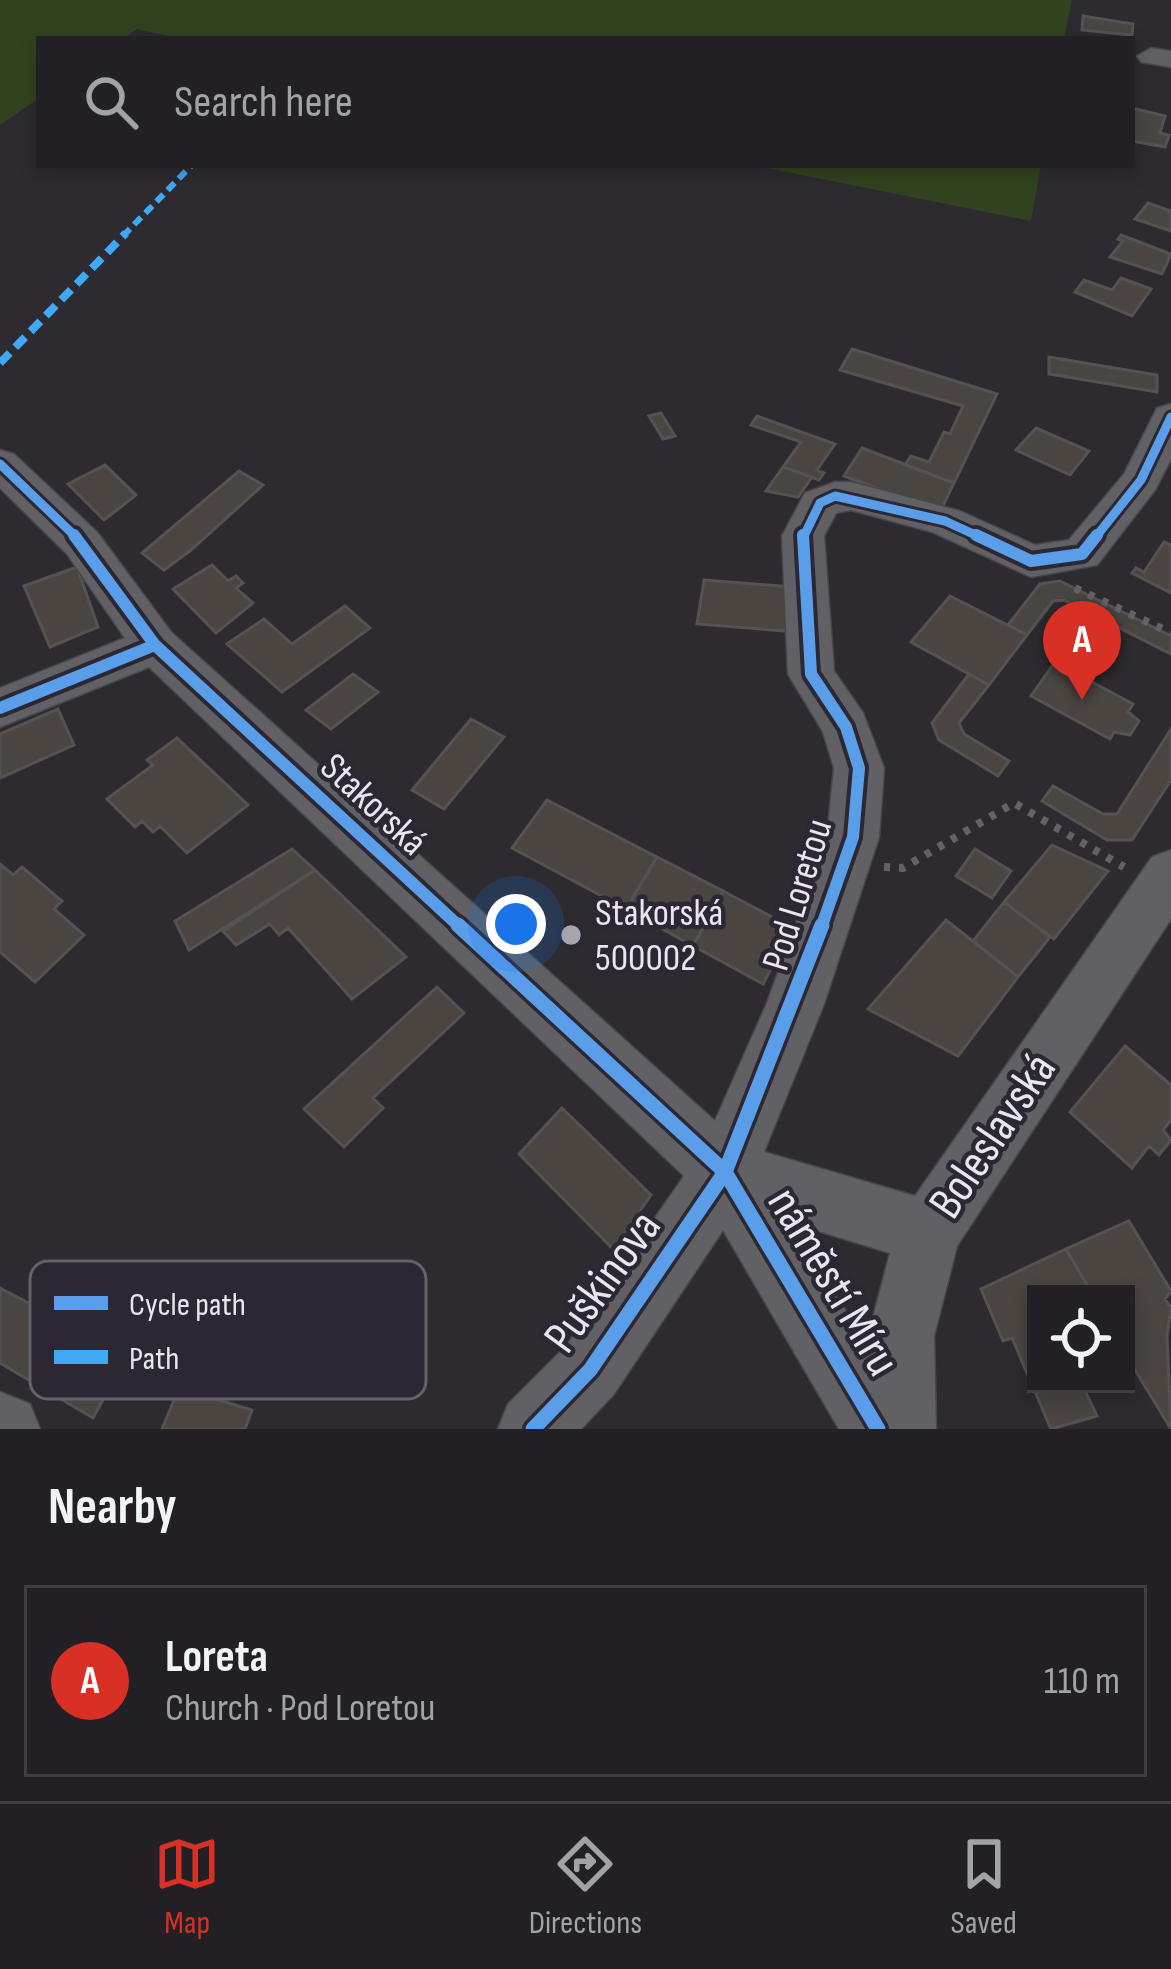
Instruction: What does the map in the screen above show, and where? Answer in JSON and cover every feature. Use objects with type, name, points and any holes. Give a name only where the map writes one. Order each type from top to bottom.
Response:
[{"type":"street","name":"Pod Loretou","points":[[725,1172],[795,1004],[853,837],[859,768],[847,728],[811,674],[803,536],[820,503],[851,496],[945,520],[1031,561],[1082,554],[1141,480],[1171,417]]},
{"type":"street","name":"Stakorská","points":[[0,464],[82,543],[155,645],[725,1172]]},
{"type":"street","points":[[0,708],[155,645]]},
{"type":"street","name":"Boleslavská","points":[[901,1429],[900,1336],[928,1232],[1147,870]]},
{"type":"street","points":[[725,1172],[928,1232]]},
{"type":"street","name":"Puškinova","points":[[533,1429],[590,1370],[725,1172]]},
{"type":"street","name":"náměstí Míru","points":[[725,1172],[878,1429]]},
{"type":"path","points":[[1060,581],[1171,633]]},
{"type":"path","points":[[843,866],[902,868],[1014,803],[1147,870]]},
{"type":"green space","points":[[0,0],[1072,0],[1065,36],[168,36],[137,29],[127,36],[36,36],[36,100],[0,125]]},
{"type":"green space","points":[[767,168],[1040,168],[1031,221]]},
{"type":"building","points":[[1083,16],[1133,24],[1132,35],[1082,30]]},
{"type":"building","points":[[1135,109],[1165,116],[1160,133],[1169,135],[1165,147],[1135,142]]},
{"type":"building","points":[[1148,203],[1171,211],[1171,231],[1135,219]]},
{"type":"building","points":[[1121,235],[1171,254],[1162,274],[1110,257],[1123,241],[1118,239]]},
{"type":"building","points":[[1121,278],[1151,289],[1132,316],[1075,292],[1084,280],[1112,290]]},
{"type":"building","points":[[852,349],[997,394],[954,483],[905,465],[911,456],[929,462],[963,406],[840,370]]},
{"type":"building","points":[[1049,357],[1157,375],[1157,392],[1049,374]]},
{"type":"building","points":[[661,413],[675,436],[663,439],[649,416]]},
{"type":"building","points":[[757,416],[835,444],[817,470],[824,473],[819,480],[783,467],[801,442],[751,425]]},
{"type":"building","points":[[1036,428],[1089,451],[1070,475],[1016,450]]},
{"type":"building","points":[[862,448],[954,483],[940,512],[844,476]]},
{"type":"building","points":[[105,465],[136,495],[104,520],[68,484]]},
{"type":"building","points":[[783,467],[812,477],[798,497],[766,491]]},
{"type":"building","points":[[239,471],[263,485],[191,550],[164,570],[142,553]]},
{"type":"building","points":[[1164,542],[1171,545],[1171,593],[1132,573],[1136,568],[1144,572]]},
{"type":"building","points":[[212,565],[228,581],[236,576],[243,583],[236,588],[253,603],[216,633],[173,589]]},
{"type":"building","points":[[77,567],[98,627],[50,647],[24,586]]},
{"type":"building","points":[[704,580],[792,587],[798,632],[697,624]]},
{"type":"building","points":[[1060,581],[1171,636],[1171,654],[1064,600],[1053,601],[1027,635],[1008,625],[1040,584]]},
{"type":"building","points":[[950,596],[1027,635],[989,685],[911,642]]},
{"type":"building","points":[[345,606],[370,628],[282,692],[227,644],[264,619],[292,644]]},
{"type":"building","points":[[1055,662],[1133,704],[1128,712],[1139,721],[1130,735],[1114,732],[1110,739],[1031,696]]},
{"type":"building","points":[[353,674],[378,692],[331,729],[306,710]]},
{"type":"building","points":[[969,674],[989,685],[959,723],[964,734],[1009,761],[998,776],[939,740],[932,723]]},
{"type":"building","points":[[58,709],[74,745],[0,778],[0,734]]},
{"type":"building","points":[[471,719],[504,737],[444,809],[412,790]]},
{"type":"building","points":[[1171,729],[1171,780],[1132,840],[1107,840],[1042,801],[1053,786],[1103,814],[1117,814]]},
{"type":"building","points":[[177,738],[248,805],[187,853],[160,826],[153,832],[142,821],[135,827],[107,799],[153,765],[147,760]]},
{"type":"building","points":[[547,800],[657,857],[626,909],[512,848]]},
{"type":"building","points":[[1052,845],[1108,871],[1054,939],[1004,902]]},
{"type":"building","points":[[292,849],[315,870],[189,950],[175,921]]},
{"type":"building","points":[[975,849],[1011,871],[992,898],[956,876]]},
{"type":"building","points":[[657,857],[723,891],[693,946],[626,909]]},
{"type":"building","points":[[0,864],[13,875],[22,867],[62,901],[54,909],[84,935],[35,982],[0,952]]},
{"type":"building","points":[[315,870],[406,957],[352,999],[288,928],[279,935],[270,924],[236,945],[223,931]]},
{"type":"building","points":[[723,891],[793,928],[763,984],[693,946]]},
{"type":"building","points":[[1004,902],[1050,937],[1018,977],[973,941]]},
{"type":"building","points":[[946,920],[1018,977],[958,1056],[868,1009]]},
{"type":"building","points":[[437,987],[464,1013],[373,1098],[383,1108],[344,1147],[304,1109]]},
{"type":"building","points":[[1125,1046],[1171,1085],[1171,1120],[1163,1130],[1171,1140],[1159,1155],[1149,1146],[1132,1168],[1070,1112]]},
{"type":"building","points":[[562,1108],[651,1195],[613,1249],[519,1154]]},
{"type":"building","points":[[1129,1221],[1171,1291],[1165,1299],[1171,1308],[1167,1336],[1171,1429],[1135,1370],[1135,1285],[1087,1285],[1066,1249]]},
{"type":"building","points":[[1066,1249],[1087,1285],[1027,1285],[1027,1373],[1012,1338],[1003,1341],[981,1289]]},
{"type":"building","points":[[0,1288],[30,1304],[30,1381],[0,1363]]},
{"type":"building","points":[[1036,1393],[1086,1393],[1097,1416],[1051,1429]]},
{"type":"building","points":[[61,1399],[104,1399],[93,1418]]},
{"type":"building","points":[[174,1399],[216,1399],[252,1410],[245,1429],[162,1429]]},
{"type":"marked path","points":[[0,363],[189,168]]},
{"type":"cycle path","points":[[533,1429],[590,1370],[725,1172],[795,1004],[853,837],[859,768],[846,727],[811,674],[803,536],[820,503],[851,496],[945,521],[1031,561],[1082,554],[1141,480],[1171,417]]},
{"type":"cycle path","points":[[0,464],[82,543],[155,645],[725,1172],[878,1429]]},
{"type":"cycle path","points":[[0,708],[155,645]]},
{"type":"place","name":"Loreta","points":[[1082,700]]},
{"type":"place","name":"Stakorská 500002","points":[[571,935]]}]
